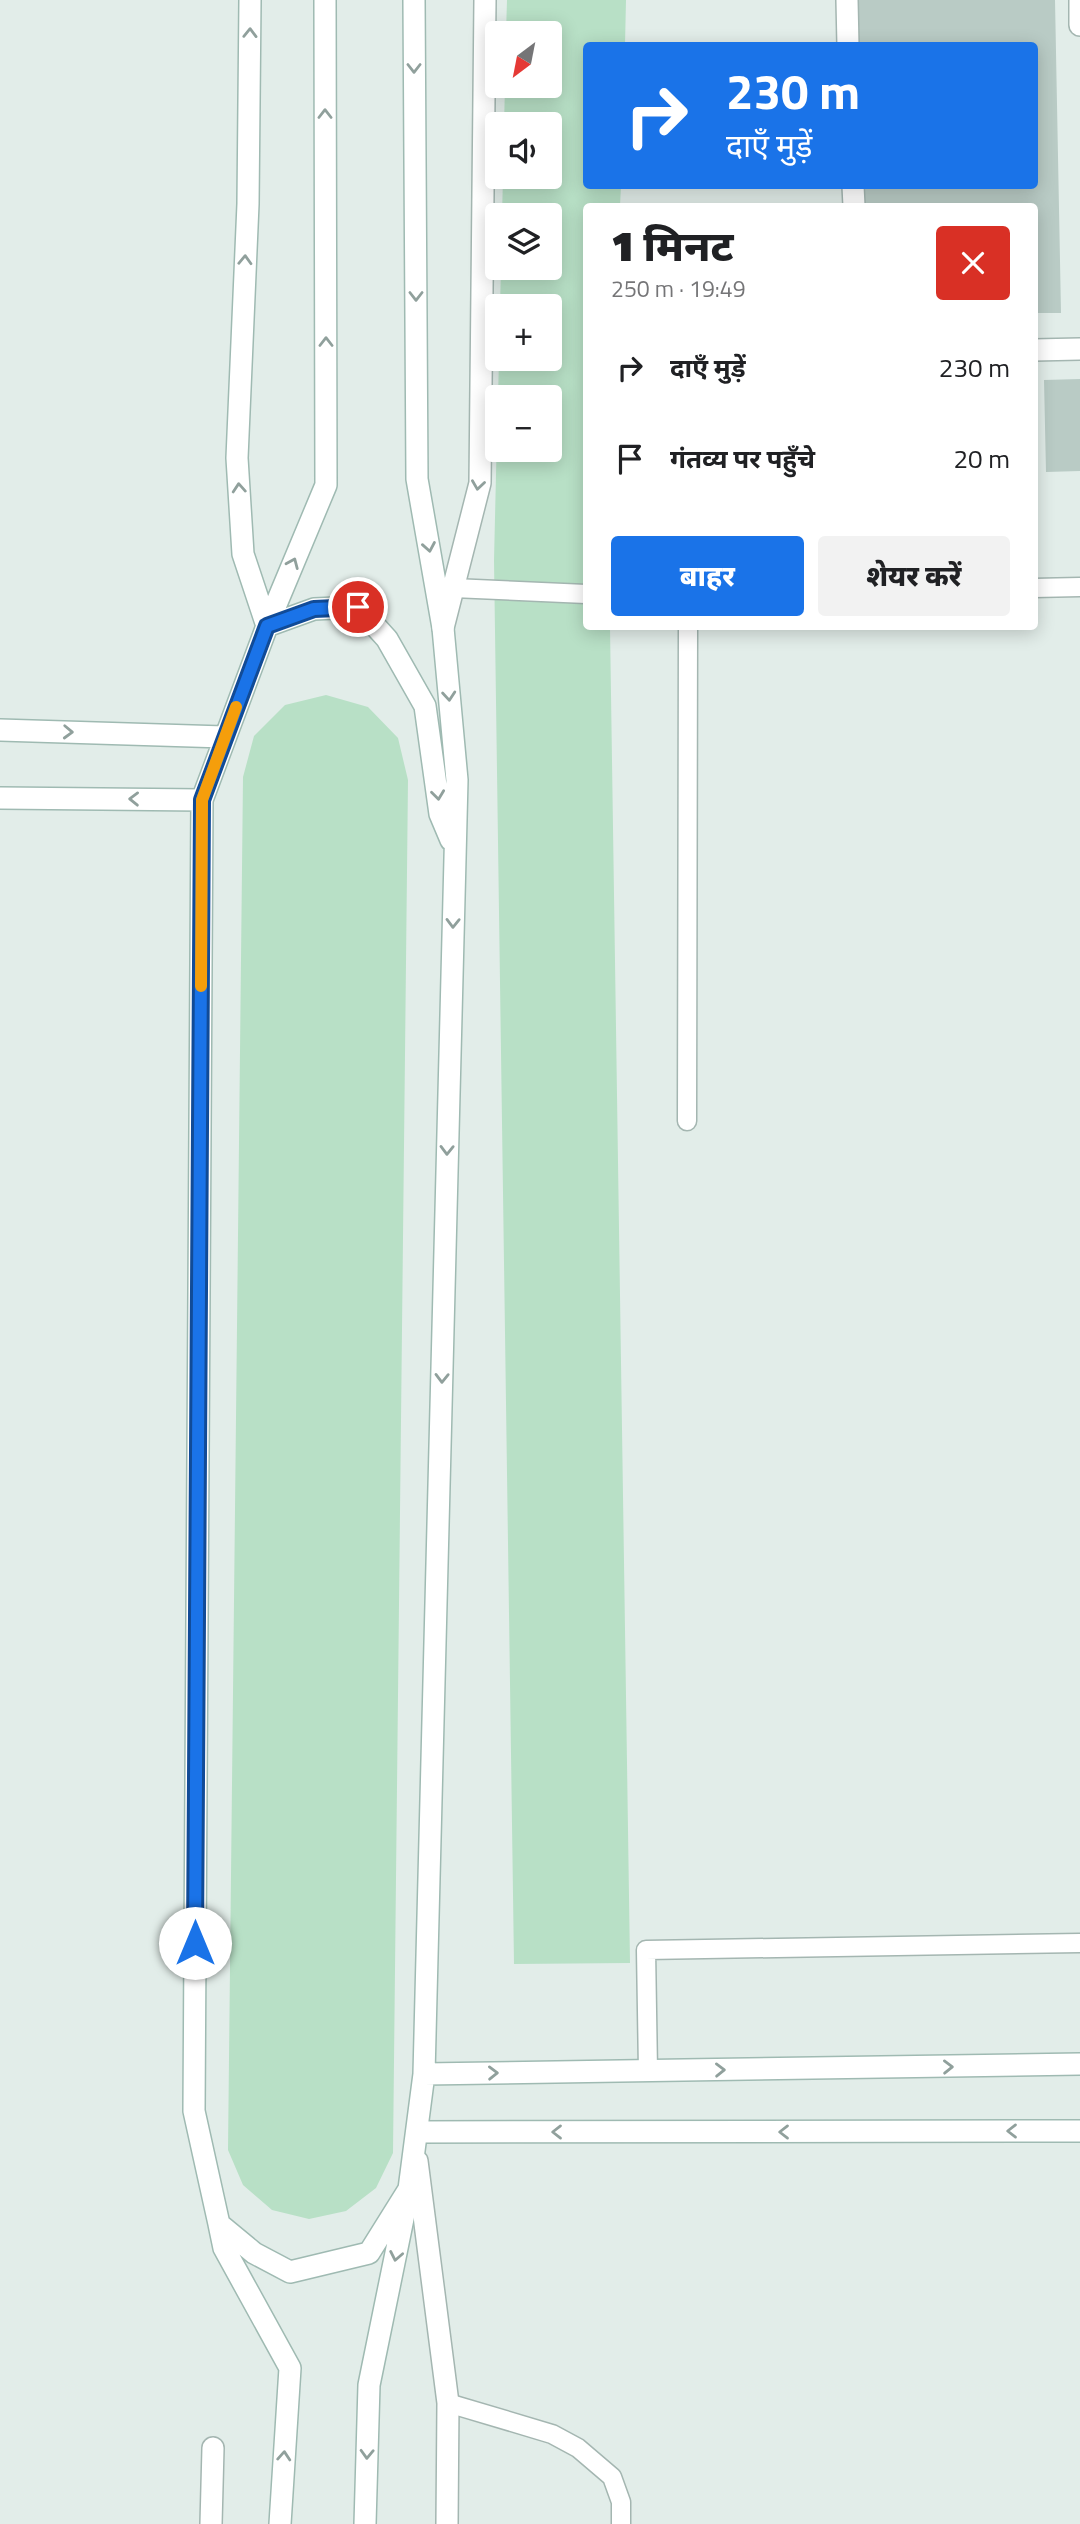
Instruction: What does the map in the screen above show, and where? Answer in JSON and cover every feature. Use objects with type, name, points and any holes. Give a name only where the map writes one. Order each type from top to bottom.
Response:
[{"type":"main road","points":[[250,0],[248,204],[237,457],[243,554],[267,626]]},
{"type":"main road","points":[[280,2524],[290,2368],[224,2248],[194,2111],[202,800],[267,626],[326,485],[325,0]]},
{"type":"main road","points":[[365,2524],[369,2385],[409,2189],[424,2074],[457,780],[443,628],[417,479],[414,0]]},
{"type":"main road","points":[[443,628],[480,483],[485,0]]},
{"type":"main road","points":[[847,0],[848,42]]},
{"type":"main road","points":[[1080,0],[1080,25]]},
{"type":"main road","points":[[1038,349],[1080,349]]},
{"type":"main road","points":[[267,626],[314,609],[358,607],[387,639],[425,706],[440,814],[455,851]]},
{"type":"main road","points":[[0,730],[224,737]]},
{"type":"main road","points":[[0,798],[202,800]]},
{"type":"main road","points":[[424,2074],[1080,2064]]},
{"type":"main road","points":[[417,2143],[1080,2131]]},
{"type":"main road","points":[[417,2143],[448,2403],[447,2524]]},
{"type":"main road","points":[[219,2224],[254,2253],[290,2272],[369,2253],[409,2189]]},
{"type":"main road","points":[[211,2524],[212,2448]]},
{"type":"lane","points":[[453,587],[583,594]]},
{"type":"lane","points":[[1038,588],[1080,587]]},
{"type":"lane","points":[[687,1121],[688,630]]},
{"type":"lane","points":[[648,2071],[646,1950],[1080,1943]]},
{"type":"lane","points":[[448,2403],[552,2434],[578,2448],[612,2477],[621,2502],[621,2524]]},
{"type":"green space","points":[[507,0],[626,0],[625,42],[583,42],[583,189],[621,189],[620,203],[583,203],[583,630],[610,630],[630,1963],[514,1964],[494,561],[496,462],[562,462],[562,385],[498,385],[499,371],[562,371],[562,294],[500,294],[501,280],[562,280],[562,203],[502,203],[503,189],[562,189],[562,112],[504,112],[505,98],[562,98],[562,21],[506,21]]},
{"type":"green space","points":[[326,695],[368,707],[398,738],[408,780],[393,2153],[376,2188],[346,2211],[309,2219],[272,2210],[243,2185],[228,2150],[243,777],[254,736],[285,705]]},
{"type":"building","points":[[858,0],[1055,0],[1061,313],[1038,313],[1038,203],[861,203],[861,189],[1038,189],[1038,42],[859,42]]},
{"type":"building","points":[[1080,379],[1080,471],[1046,472],[1044,380]]},
{"type":"slow traffic","points":[[201,986],[202,800],[236,707]]},
{"type":"route","points":[[195,1943],[202,800],[267,626],[314,609],[358,607]]}]
